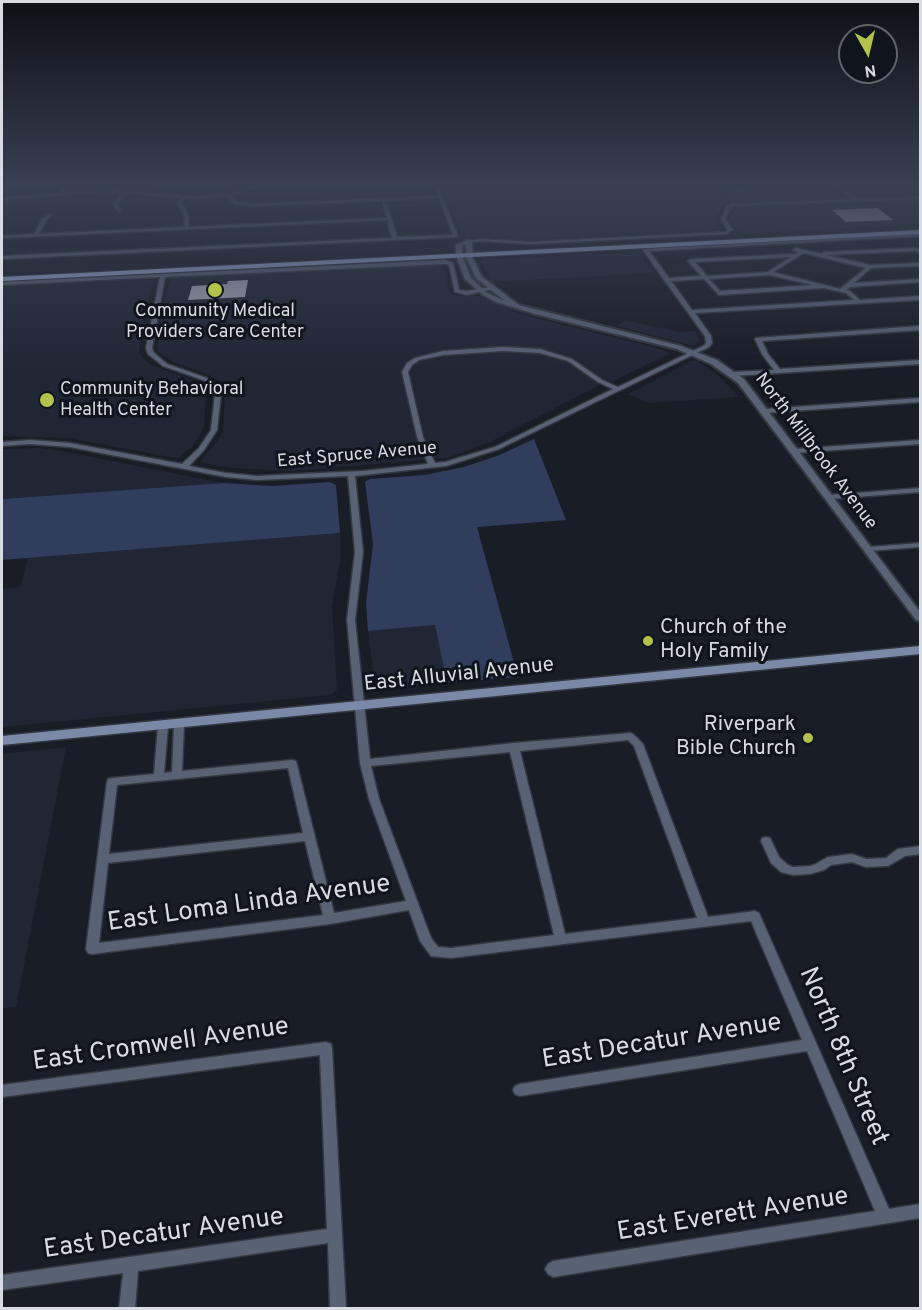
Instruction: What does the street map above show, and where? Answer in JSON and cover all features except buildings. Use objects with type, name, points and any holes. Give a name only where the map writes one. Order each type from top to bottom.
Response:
[{"type":"main road","points":[[2,281],[459,253],[469,249],[487,248]]},
{"type":"main road","points":[[469,249],[493,248]]},
{"type":"main road","points":[[2,274],[459,253]]},
{"type":"main road","name":"East Alluvial Avenue","points":[[2,741],[921,650]]},
{"type":"street","points":[[2,258],[206,248]]},
{"type":"street","points":[[459,253],[460,248]]},
{"type":"street","points":[[679,248],[646,250],[710,339],[707,346],[693,353]]},
{"type":"street","points":[[795,248],[802,252],[870,267],[921,264]]},
{"type":"street","points":[[802,248],[804,250],[802,252]]},
{"type":"street","name":"North Millbrook Avenue","points":[[469,249],[476,274],[490,289],[517,307]]},
{"type":"street","points":[[812,254],[916,249],[921,252]]},
{"type":"street","points":[[769,273],[802,252]]},
{"type":"street","name":"North Millbrook Avenue","points":[[459,253],[468,279],[481,291],[503,304],[663,343],[714,362],[733,374],[747,387],[921,618]]},
{"type":"street","points":[[795,255],[691,261],[719,293],[826,286]]},
{"type":"street","points":[[2,281],[445,262],[451,264],[457,291],[467,293],[490,289]]},
{"type":"street","points":[[842,290],[870,267]]},
{"type":"street","points":[[666,278],[769,273],[842,290],[848,292],[859,302]]},
{"type":"street","points":[[163,275],[149,348],[151,354],[165,365],[205,379],[218,394],[214,430],[202,450],[183,467]]},
{"type":"street","points":[[848,285],[921,281]]},
{"type":"street","points":[[842,290],[840,292],[851,302]]},
{"type":"street","points":[[690,312],[921,298]]},
{"type":"street","points":[[778,371],[765,354],[758,339],[921,328]]},
{"type":"street","points":[[433,466],[420,437],[405,372],[409,364],[417,358],[436,353],[492,350],[540,351],[570,360],[600,381],[618,389]]},
{"type":"street","name":"East Spruce Avenue","points":[[2,444],[70,445],[183,467],[257,478],[351,474],[433,466],[462,460],[497,448],[693,353]]},
{"type":"street","points":[[733,374],[921,362]]},
{"type":"street","points":[[765,411],[921,400]]},
{"type":"street","points":[[795,451],[921,442]]},
{"type":"street","points":[[351,474],[359,540],[351,610],[365,763],[374,799],[426,941],[435,952],[451,953],[704,922],[638,744],[630,736],[365,763]]},
{"type":"street","points":[[830,497],[921,490]]},
{"type":"street","points":[[869,549],[921,545]]},
{"type":"street","points":[[177,776],[179,724]]},
{"type":"street","points":[[159,778],[162,726]]},
{"type":"street","points":[[514,747],[561,940]]},
{"type":"street","points":[[310,836],[104,859],[112,782],[292,764],[310,836],[330,919]]},
{"type":"street","points":[[766,841],[775,860],[785,869],[793,871],[810,870],[828,861],[852,858],[866,863],[888,862],[902,852],[921,850]]},
{"type":"street","name":"East Loma Linda Avenue","points":[[104,859],[92,949],[330,919],[411,905]]},
{"type":"street","name":"North 8th Street","points":[[704,922],[755,916],[885,1217]]},
{"type":"street","name":"East Decatur Avenue","points":[[520,1090],[812,1044]]},
{"type":"street","name":"East Cromwell Avenue","points":[[2,1091],[326,1048],[333,1235]]},
{"type":"street","name":"East Everett Avenue","points":[[554,1269],[921,1211]]},
{"type":"street","points":[[333,1235],[338,1308]]},
{"type":"street","name":"East Decatur Avenue","points":[[2,1283],[333,1235]]},
{"type":"street","points":[[127,1308],[131,1264]]},
{"type":"shaded area","points":[[638,252],[652,273],[491,282],[481,260]]},
{"type":"shaded area","points":[[440,264],[446,276],[449,291],[453,295],[478,296],[523,315],[652,347],[669,354],[614,381],[607,381],[490,442],[447,458],[293,471],[231,468],[203,463],[201,460],[223,432],[225,394],[219,382],[211,376],[173,362],[157,351],[163,307],[170,278]]},
{"type":"shaded area","points":[[153,279],[139,353],[149,364],[193,380],[204,389],[206,396],[204,427],[193,446],[175,458],[67,438],[2,436],[2,286]]},
{"type":"shaded area","points":[[625,320],[678,332],[695,331],[699,340],[694,345],[690,345],[617,326]]},
{"type":"shaded area","points":[[691,361],[697,361],[717,374],[739,397],[649,403],[628,394]]},
{"type":"shaded area","points":[[534,439],[566,520],[477,527],[518,677],[447,683],[435,625],[368,631],[366,603],[373,544],[365,482],[370,479],[424,475],[464,467],[497,456]]},
{"type":"shaded area","points":[[40,448],[223,483],[2,499],[2,449]]},
{"type":"shaded area","points":[[330,482],[336,485],[340,533],[2,560],[2,499],[223,483],[272,486]]},
{"type":"shaded area","points":[[340,533],[341,555],[332,606],[337,690],[331,695],[2,727],[2,589],[20,587],[28,558]]},
{"type":"shaded area","points":[[435,625],[447,683],[382,690],[375,686],[368,631]]},
{"type":"shaded area","points":[[66,747],[16,1007],[2,1008],[2,754]]},
{"type":"place","name":"Community Medical Providers Care Center","points":[[215,290]]},
{"type":"place","name":"Community Behavioral Health Center","points":[[47,400]]},
{"type":"place","name":"Church of the Holy Family","points":[[648,641]]},
{"type":"place","name":"Riverpark Bible Church","points":[[808,738]]}]
